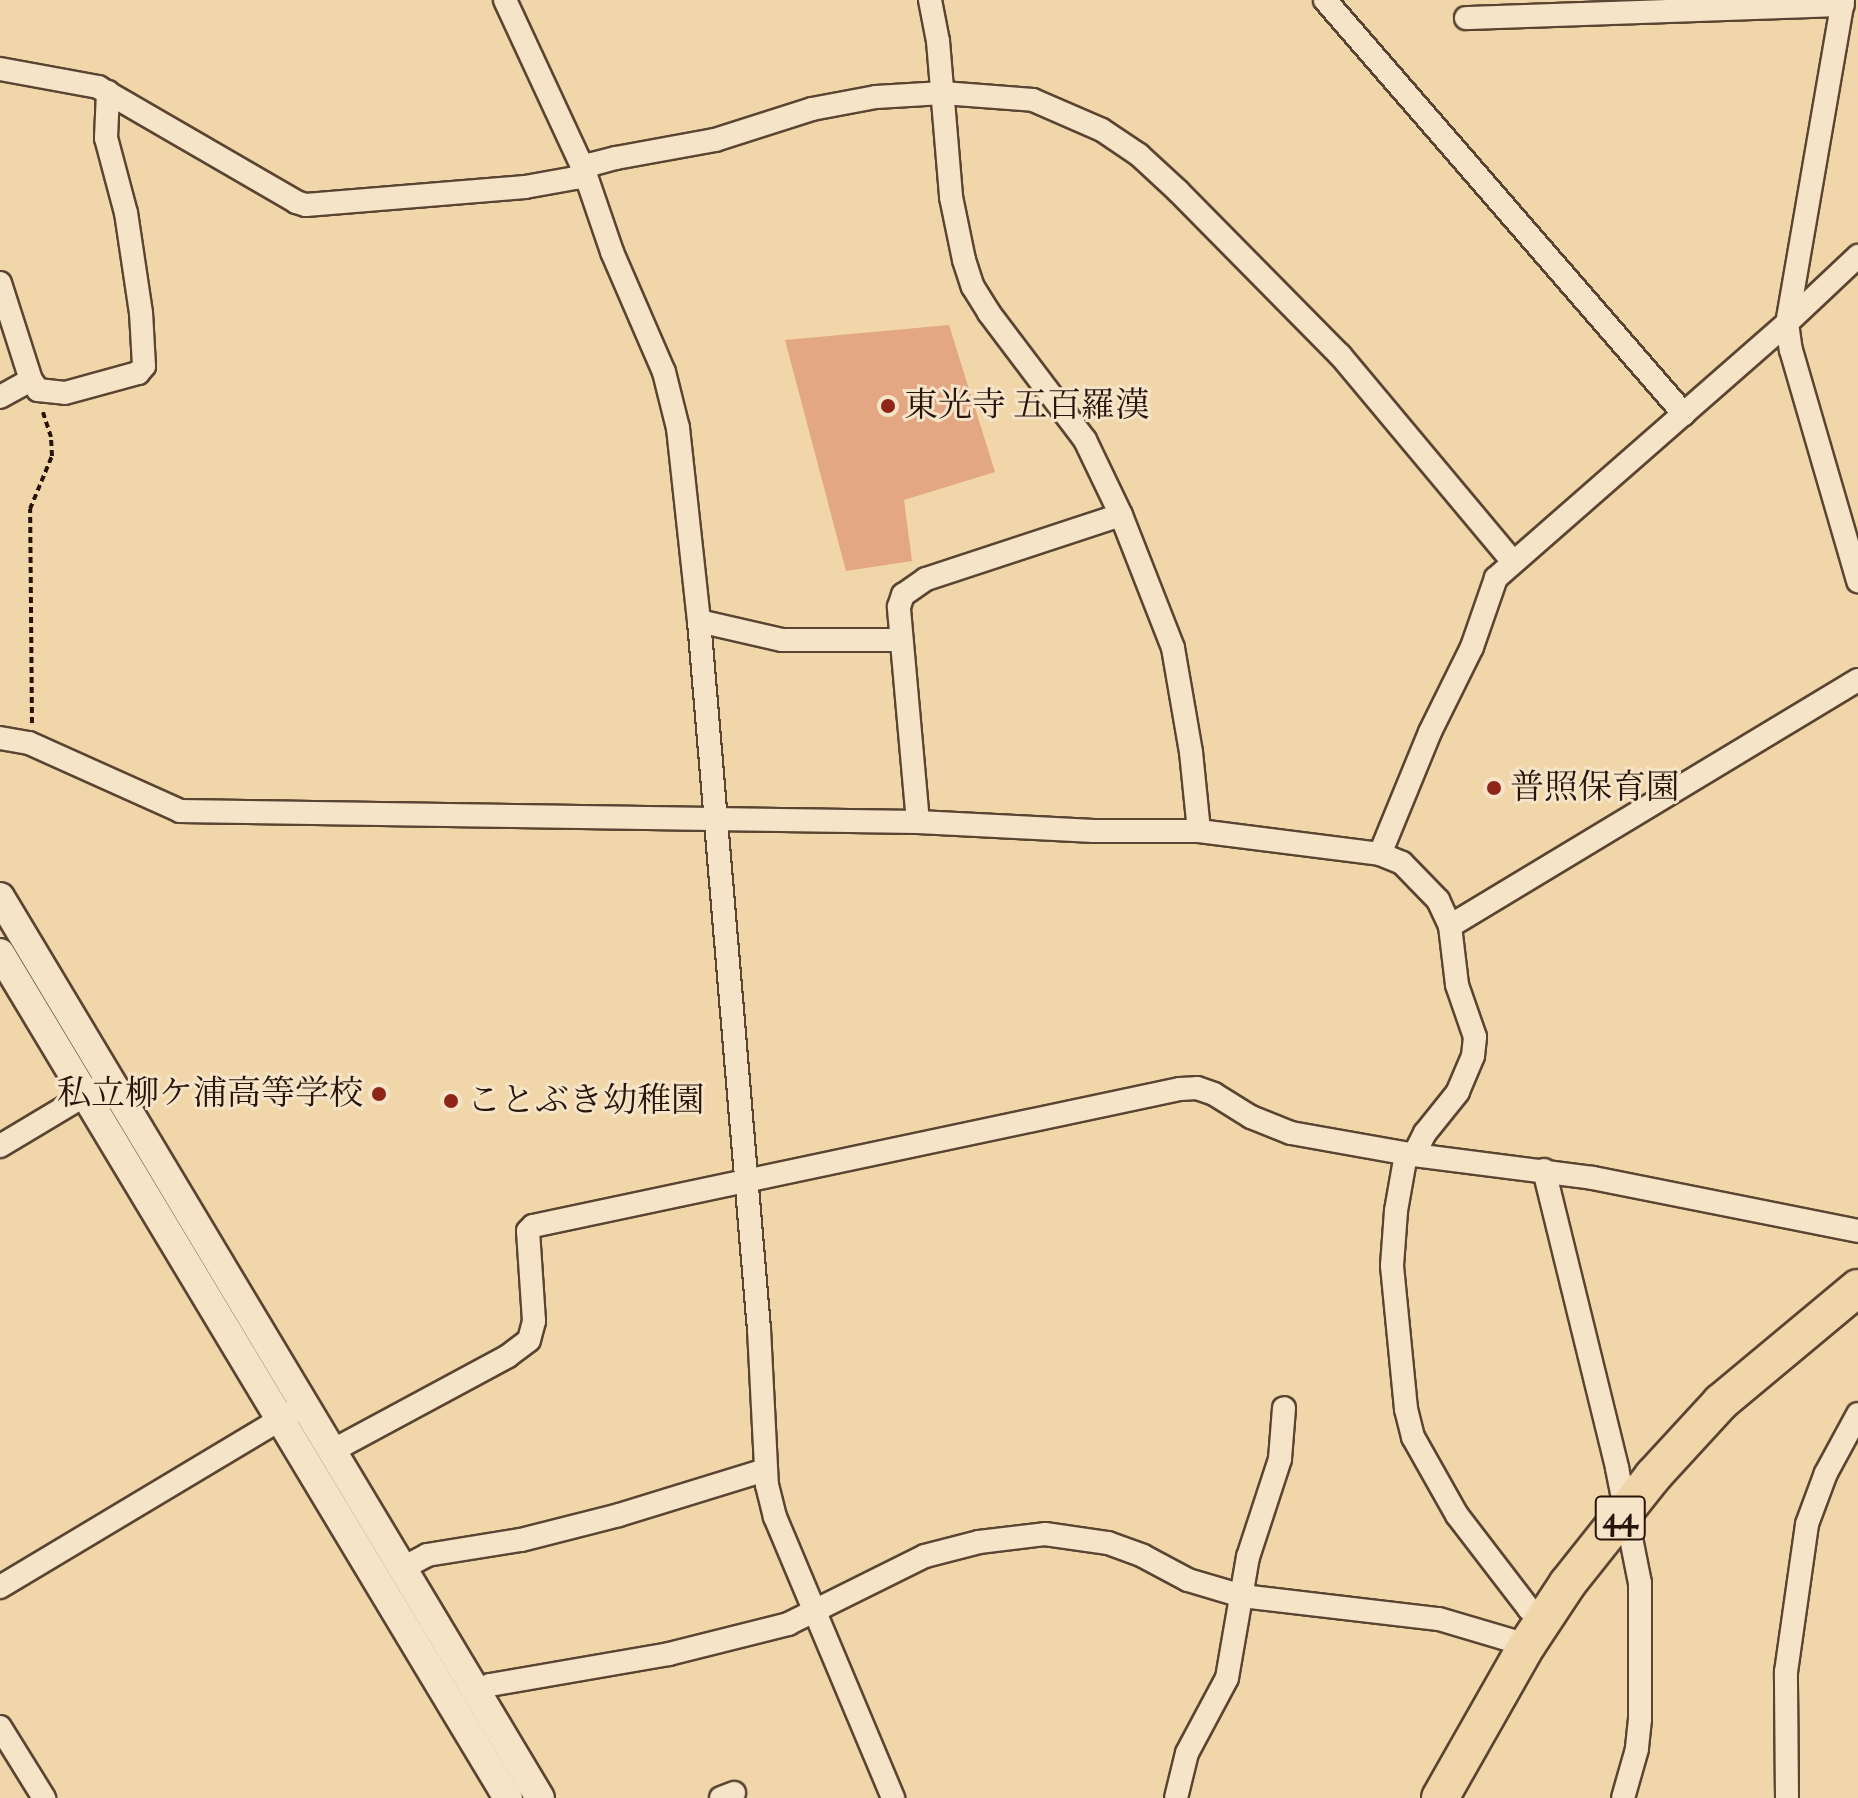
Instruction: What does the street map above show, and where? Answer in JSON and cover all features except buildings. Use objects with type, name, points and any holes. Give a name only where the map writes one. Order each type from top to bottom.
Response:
[{"type":"main road","name":"44","points":[[1440,1798],[1535,1633],[1568,1583],[1687,1436],[1721,1402],[1858,1288]]},
{"type":"street","points":[[505,0],[584,170],[612,252],[664,372],[678,428],[699,621],[713,821],[759,1329],[765,1470],[775,1517],[893,1798]]},
{"type":"street","points":[[930,0],[943,93],[951,197],[973,287],[998,325],[1069,414],[1121,515],[1173,648],[1191,752],[1199,831]]},
{"type":"street","points":[[1325,0],[1684,414]]},
{"type":"street","points":[[1466,18],[1568,7],[1843,2],[1787,323],[1791,350],[1858,581]]},
{"type":"street","points":[[0,69],[81,83],[108,92],[306,205],[525,187],[575,178],[584,170],[616,158],[715,140],[812,109],[876,97],[943,93],[1033,100],[1102,130],[1139,155],[1313,326],[1423,451],[1512,561]]},
{"type":"street","points":[[0,397],[39,386],[65,393],[138,373],[145,360],[126,213],[106,138],[108,92]]},
{"type":"street","points":[[1380,854],[1419,757],[1472,647],[1492,587],[1512,561],[1684,414],[1858,256]]},
{"type":"street","points":[[0,283],[39,386]]},
{"type":"street","points":[[918,822],[901,640],[899,607],[903,595],[913,585],[1121,515]]},
{"type":"street","points":[[699,621],[782,640],[901,640]]},
{"type":"street","points":[[1450,926],[1858,680]]},
{"type":"street","points":[[0,738],[29,743],[180,811],[918,822],[1094,831],[1199,831],[1380,854],[1402,863],[1429,887],[1450,926],[1457,985],[1473,1026],[1475,1046],[1458,1092],[1410,1154],[1396,1211],[1392,1266],[1406,1409],[1413,1437],[1457,1515],[1529,1609],[1535,1633],[1242,1596],[1188,1580],[1143,1556],[1108,1543],[1045,1534],[947,1548],[902,1564],[788,1624],[669,1654],[490,1685],[476,1693]]},
{"type":"street","points":[[0,897],[97,1088],[291,1412],[508,1798]]},
{"type":"street","points":[[0,953],[97,1088]]},
{"type":"street","points":[[0,1146],[97,1088]]},
{"type":"street","points":[[330,1452],[508,1356],[529,1340],[534,1321],[528,1231],[533,1226],[1189,1088],[1214,1094],[1251,1117],[1291,1133],[1410,1154],[1544,1170],[1858,1231]]},
{"type":"street","points":[[1544,1170],[1626,1511],[1640,1583],[1640,1719],[1637,1749],[1623,1798]]},
{"type":"street","points":[[1176,1798],[1187,1753],[1227,1678],[1248,1557],[1280,1459],[1284,1408]]},
{"type":"street","points":[[291,1412],[330,1452],[540,1798]]},
{"type":"street","points":[[0,1587],[291,1412]]},
{"type":"street","points":[[1787,1798],[1786,1672],[1807,1524],[1826,1473],[1858,1414]]},
{"type":"street","points":[[401,1569],[427,1555],[549,1533],[765,1470]]},
{"type":"street","points":[[0,1727],[44,1798]]},
{"type":"path","points":[[29,743],[33,707],[30,509],[52,456],[51,437],[41,406],[39,386]]},
{"type":"place","name":"東光寺 五百羅漢","points":[[888,406]]},
{"type":"place","name":"普照保育園","points":[[1494,788]]},
{"type":"place","name":"私立柳ケ浦高等学校","points":[[379,1094]]},
{"type":"place","name":"ことぶき幼稚園","points":[[451,1101]]}]
